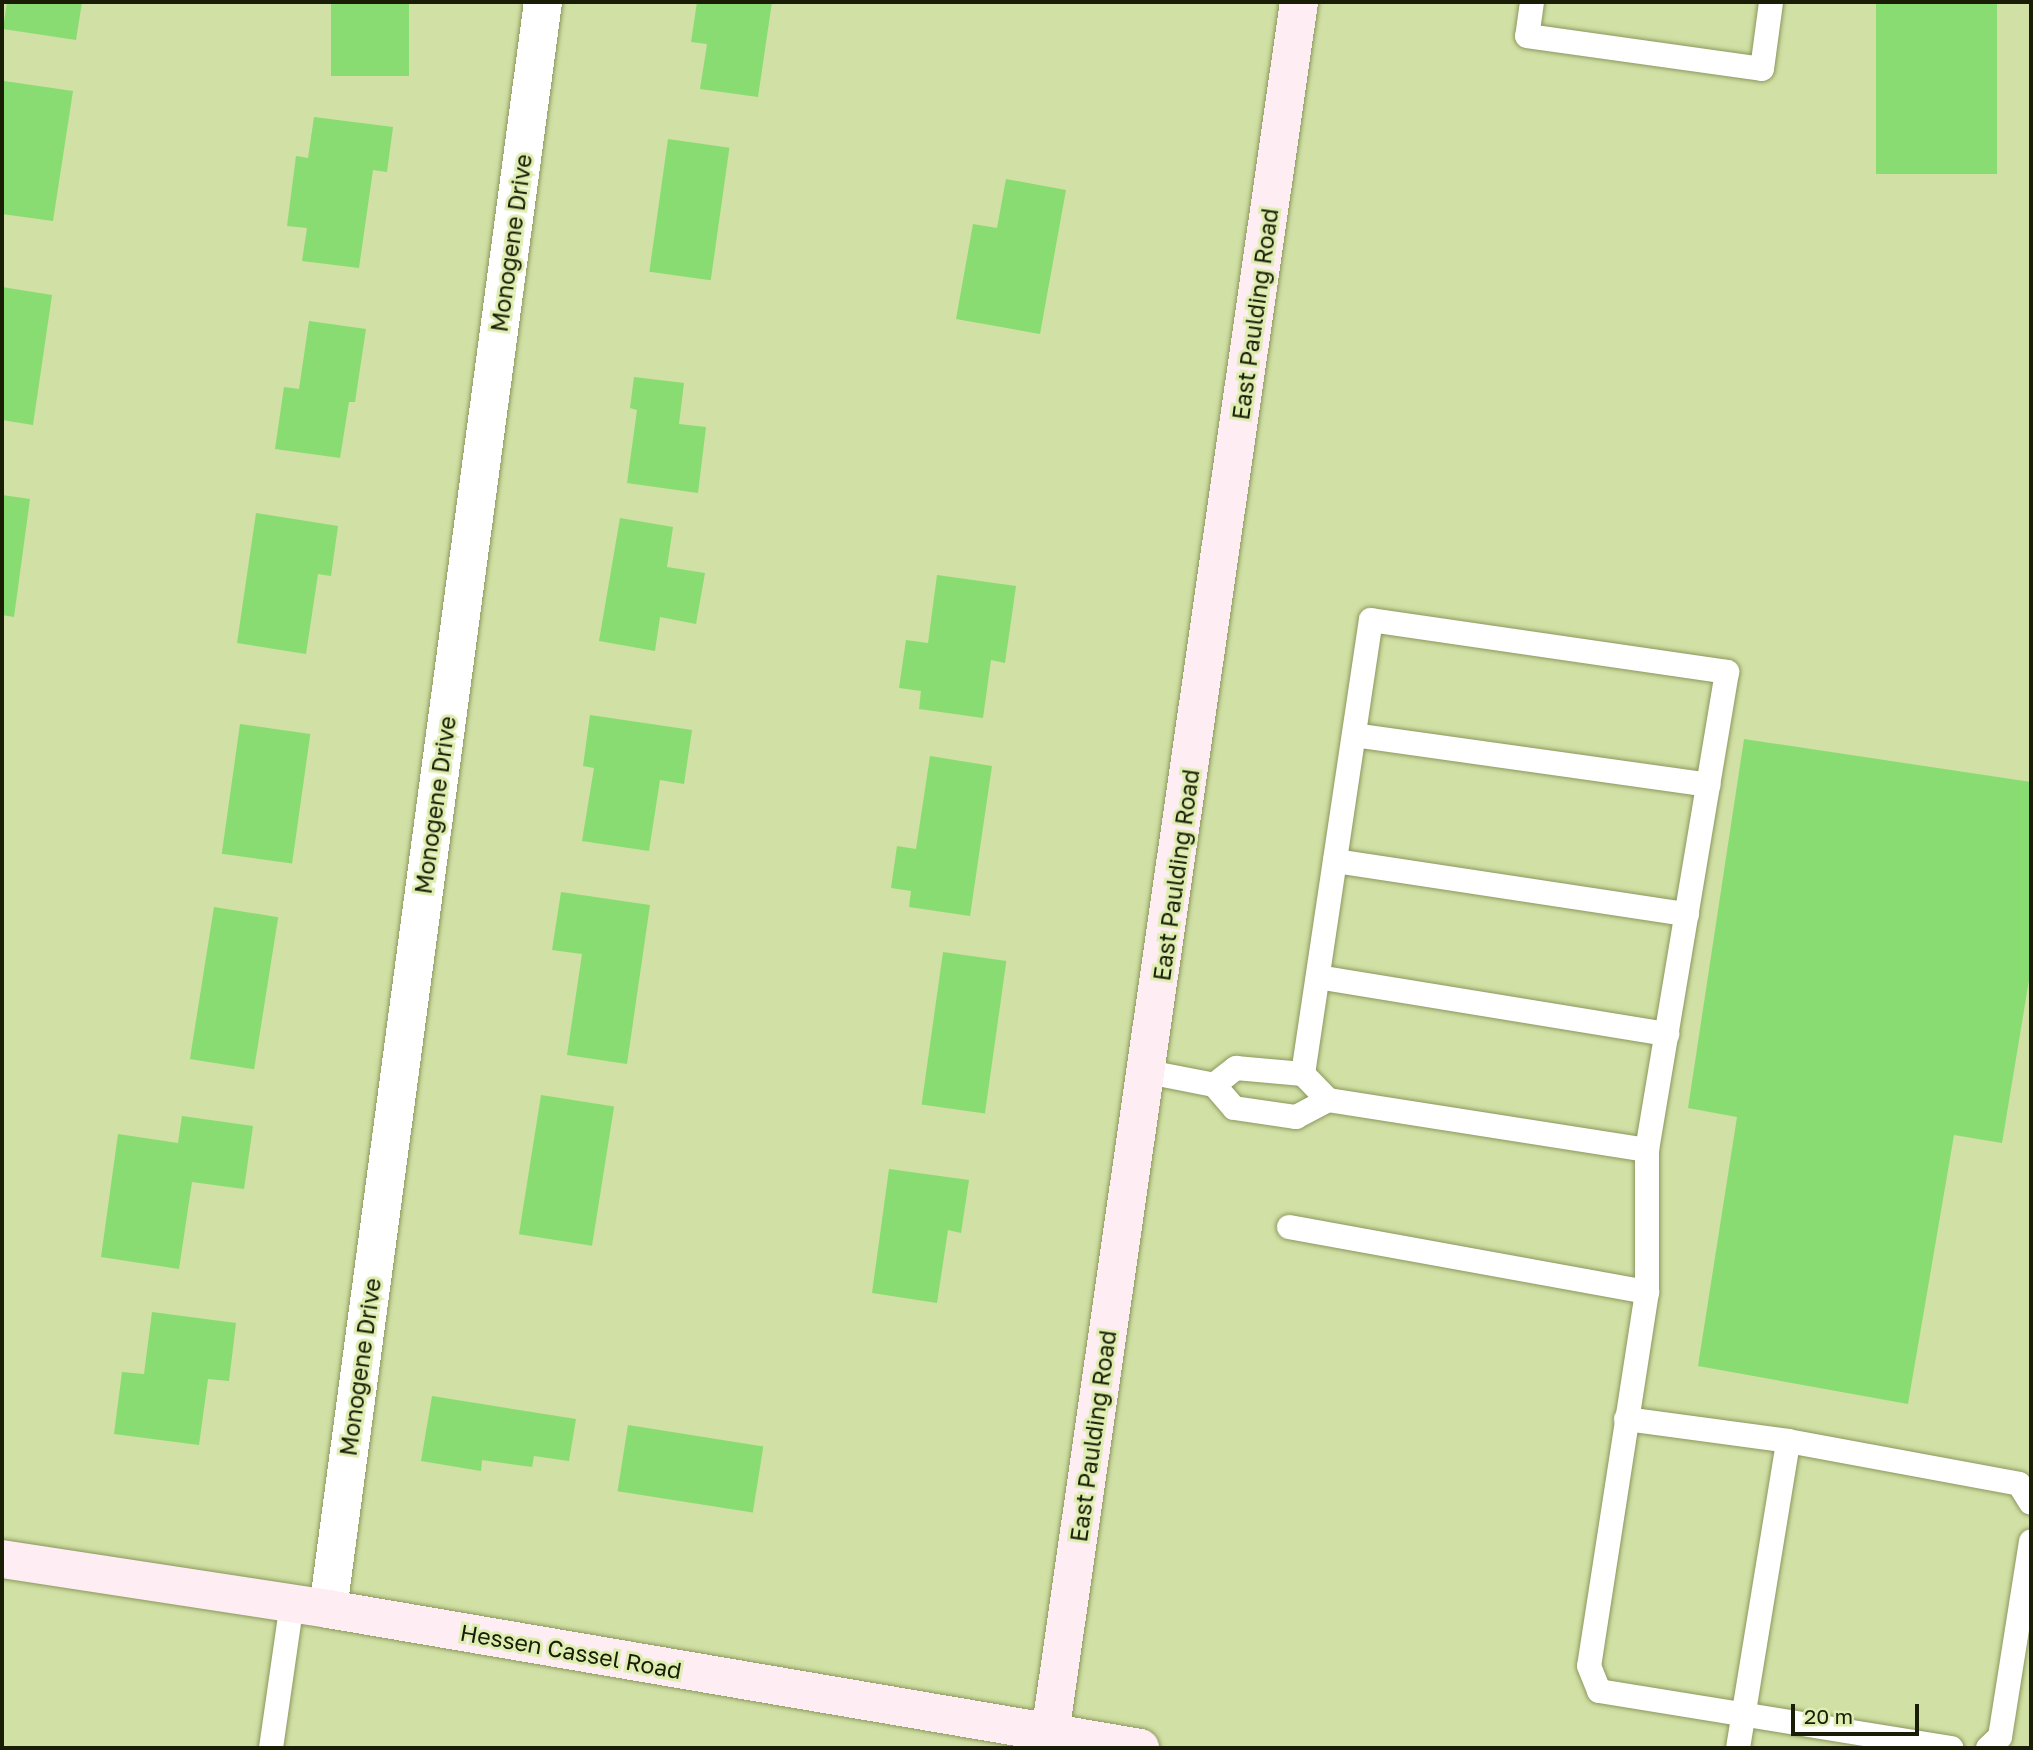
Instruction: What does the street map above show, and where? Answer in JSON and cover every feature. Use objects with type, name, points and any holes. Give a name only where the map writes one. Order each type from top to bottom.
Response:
[{"type":"main road","name":"East Paulding Road","points":[[1049,1741],[1148,1072],[1299,2]]},
{"type":"main road","name":"Hessen Cassel Road","points":[[2,1559],[310,1606],[1049,1741],[1140,1748]]},
{"type":"street","name":"Monogene Drive","points":[[310,1606],[543,2]]},
{"type":"lane","points":[[1532,2],[1527,36],[1762,69],[1771,2]]},
{"type":"lane","points":[[1303,1074],[1371,620],[1727,671],[1647,1150],[1647,1292],[1588,1666],[1599,1691],[1743,1717],[1951,1748]]},
{"type":"lane","points":[[1354,735],[1708,785]]},
{"type":"lane","points":[[1335,861],[1687,914]]},
{"type":"lane","points":[[1318,977],[1667,1034]]},
{"type":"lane","points":[[1214,1086],[1236,1068],[1303,1074],[1328,1100]]},
{"type":"lane","points":[[1148,1072],[1214,1086],[1234,1108],[1296,1117],[1328,1100],[1647,1150]]},
{"type":"lane","points":[[1289,1227],[1647,1292]]},
{"type":"lane","points":[[1626,1419],[1788,1441],[2019,1484],[2031,1503]]},
{"type":"lane","points":[[1738,1748],[1788,1441]]},
{"type":"lane","points":[[1988,1748],[2000,1737],[2031,1541]]},
{"type":"lane","points":[[271,1748],[310,1606]]},
{"type":"building","points":[[7,2],[82,2],[76,40],[3,29]]},
{"type":"building","points":[[331,2],[409,2],[409,76],[331,76]]},
{"type":"building","points":[[697,2],[772,2],[758,97],[700,89],[707,44],[691,42]]},
{"type":"building","points":[[1876,2],[1997,2],[1997,174],[1876,174]]},
{"type":"building","points":[[4,81],[73,91],[53,221],[2,214]]},
{"type":"building","points":[[314,117],[393,127],[387,172],[373,170],[359,268],[302,261],[307,228],[287,226],[296,156],[308,158]]},
{"type":"building","points":[[668,139],[729,148],[711,280],[649,272]]},
{"type":"building","points":[[1006,179],[1066,190],[1040,334],[956,319],[973,224],[997,228]]},
{"type":"building","points":[[2,287],[52,295],[33,425],[2,420]]},
{"type":"building","points":[[309,321],[366,329],[355,402],[349,402],[340,458],[275,449],[284,387],[299,389]]},
{"type":"building","points":[[634,377],[684,383],[679,424],[706,427],[698,493],[627,483],[637,410],[630,408]]},
{"type":"building","points":[[2,495],[30,499],[14,617],[2,615]]},
{"type":"building","points":[[256,513],[338,526],[331,576],[318,574],[306,654],[237,643]]},
{"type":"building","points":[[620,518],[673,527],[667,567],[705,573],[696,624],[660,617],[655,651],[599,641]]},
{"type":"building","points":[[937,575],[1016,586],[1005,663],[991,660],[983,718],[919,709],[921,691],[899,688],[906,640],[928,643]]},
{"type":"building","points":[[590,715],[692,730],[684,784],[660,780],[649,851],[582,841],[594,768],[583,766]]},
{"type":"building","points":[[240,724],[310,734],[292,864],[222,854]]},
{"type":"building","points":[[1744,739],[2031,782],[2031,968],[2002,1143],[1954,1135],[1908,1404],[1698,1366],[1737,1117],[1688,1108]]},
{"type":"building","points":[[930,756],[992,766],[970,916],[909,907],[911,891],[891,888],[897,846],[916,849]]},
{"type":"building","points":[[561,892],[650,905],[627,1064],[567,1055],[582,954],[552,950]]},
{"type":"building","points":[[214,907],[278,917],[254,1069],[190,1059]]},
{"type":"building","points":[[943,952],[1006,961],[985,1113],[922,1105]]},
{"type":"building","points":[[541,1095],[614,1107],[592,1246],[519,1234]]},
{"type":"building","points":[[182,1116],[253,1126],[244,1189],[192,1182],[179,1269],[101,1257],[118,1134],[178,1143]]},
{"type":"building","points":[[889,1169],[969,1180],[961,1233],[948,1230],[937,1303],[872,1293]]},
{"type":"building","points":[[152,1312],[236,1323],[229,1381],[208,1379],[199,1445],[114,1434],[122,1372],[144,1374]]},
{"type":"building","points":[[432,1396],[576,1419],[569,1461],[534,1456],[532,1467],[482,1460],[481,1471],[421,1461]]},
{"type":"building","points":[[628,1425],[763,1446],[753,1513],[618,1491]]}]
